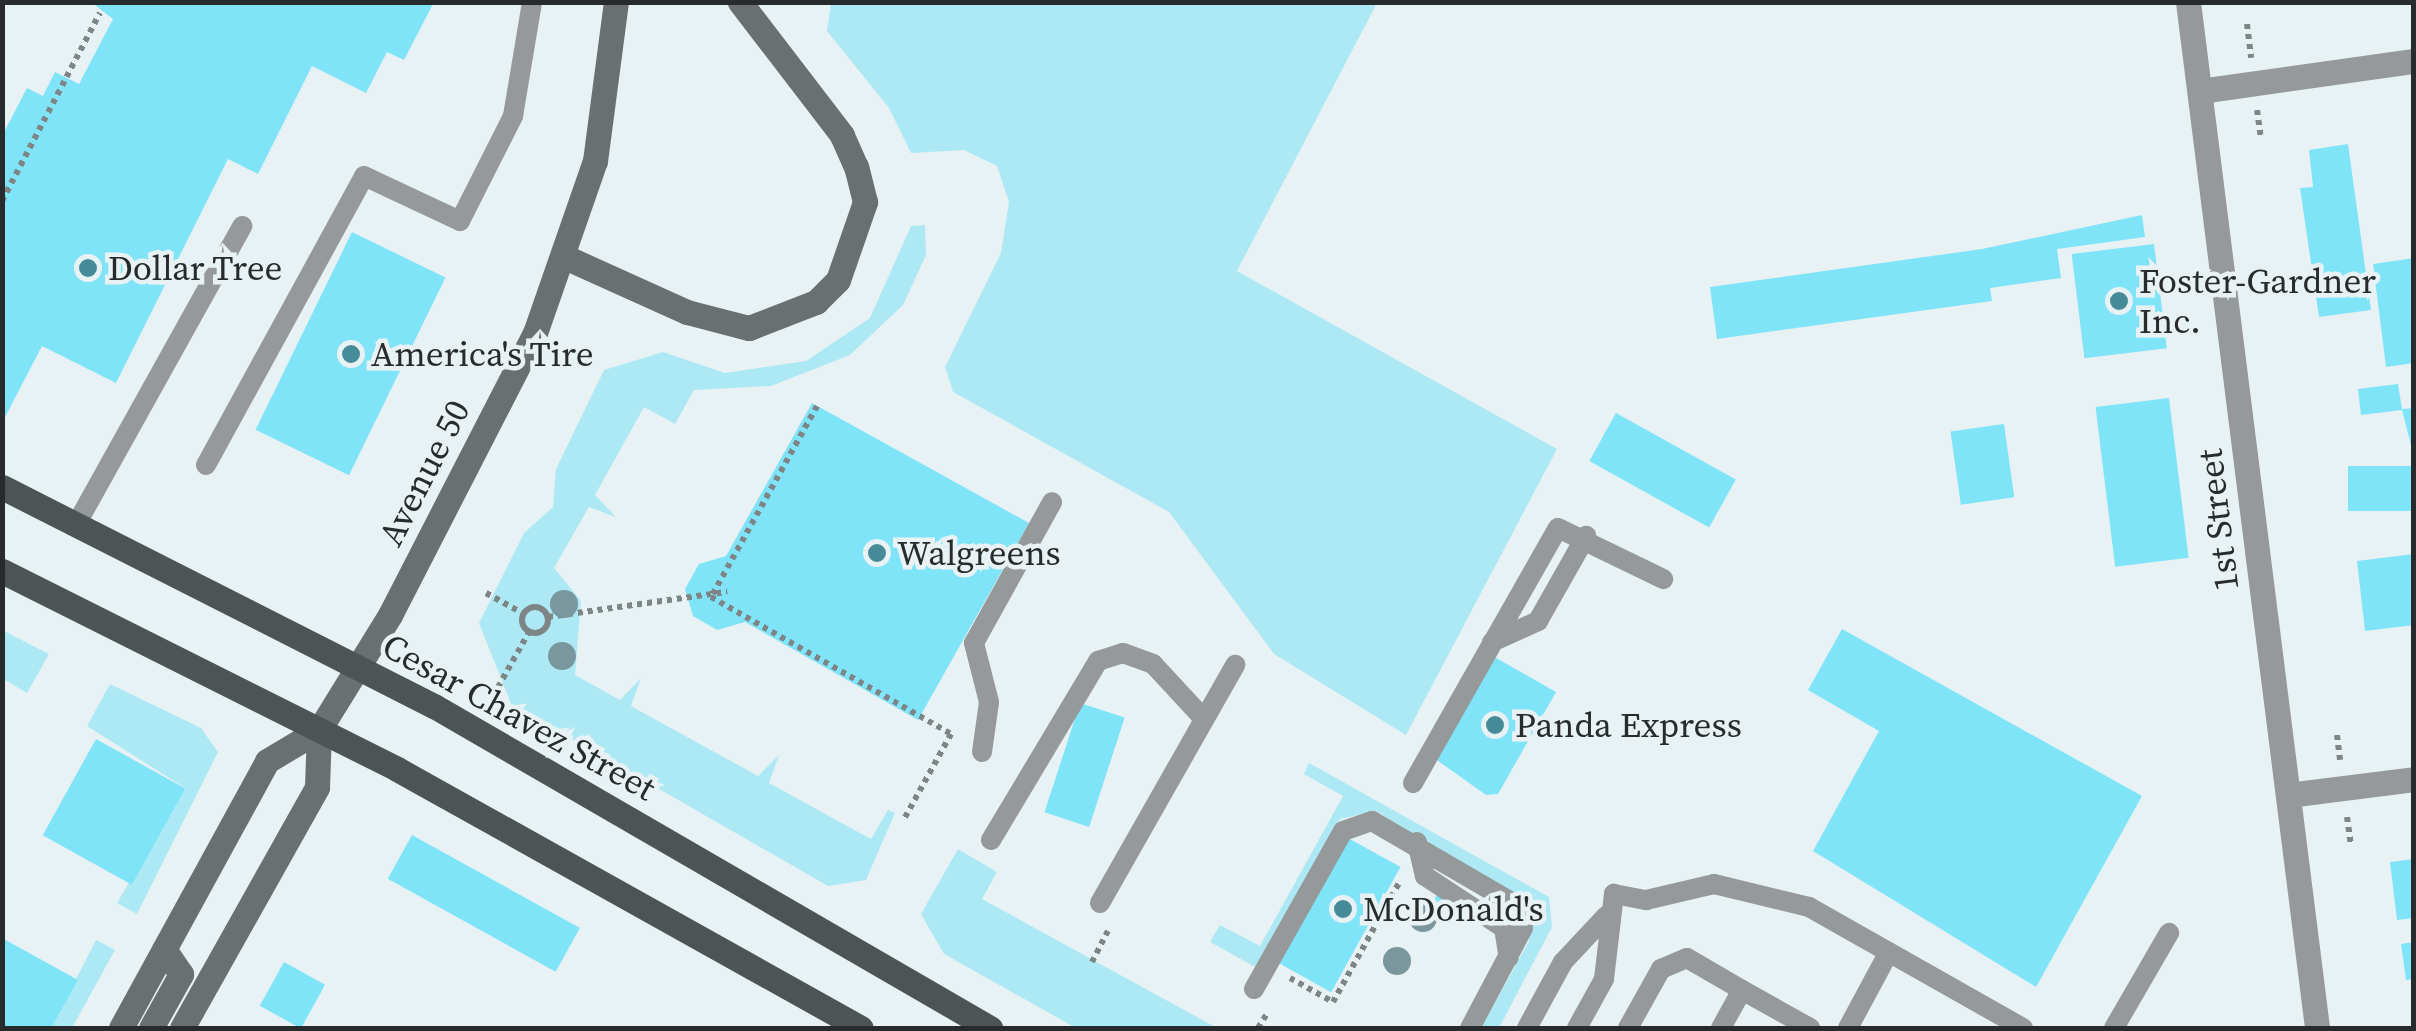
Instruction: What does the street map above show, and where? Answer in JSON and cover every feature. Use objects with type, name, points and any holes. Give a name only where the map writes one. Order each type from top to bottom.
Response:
[{"type":"main road","name":"Avenue 50","points":[[121,1028],[267,761],[319,730],[482,439],[564,257],[595,161],[616,2]]},
{"type":"main road","points":[[564,257],[687,312],[749,328],[816,302],[838,280],[866,202],[856,167],[740,2]]},
{"type":"main road","name":"Cesar Chavez Street","points":[[2,487],[358,666],[990,1028]]},
{"type":"main road","points":[[2,572],[319,730],[862,1028]]},
{"type":"main road","name":"Avenue 50","points":[[182,1028],[317,787],[319,730]]},
{"type":"main road","points":[[151,1028],[181,974],[164,949]]},
{"type":"street","name":"1st Street","points":[[2188,2],[2316,1028]]},
{"type":"street","points":[[2200,91],[2414,62]]},
{"type":"street","points":[[2288,795],[2414,778]]},
{"type":"lane","points":[[206,465],[364,176],[460,221],[513,116],[532,2]]},
{"type":"lane","points":[[77,523],[242,226]]},
{"type":"lane","points":[[982,752],[990,702],[974,644],[1052,502]]},
{"type":"lane","points":[[1413,783],[1553,532],[1565,526],[1662,579]]},
{"type":"lane","points":[[1492,642],[1538,621],[1586,536]]},
{"type":"lane","points":[[991,840],[1098,661],[1123,653],[1153,664],[1204,719]]},
{"type":"lane","points":[[1100,903],[1235,664]]},
{"type":"lane","points":[[1259,980],[1342,832],[1372,821],[1416,842],[1520,907],[1523,928],[1470,1028]]},
{"type":"lane","points":[[1577,1028],[1604,979],[1606,916],[1614,894],[1646,900],[1714,884],[1809,907],[2023,1028]]},
{"type":"lane","points":[[1527,1028],[1563,962],[1606,916]]},
{"type":"lane","points":[[2114,1028],[2169,933]]},
{"type":"lane","points":[[1848,1028],[1889,952]]},
{"type":"lane","points":[[1628,1028],[1662,969],[1687,958],[1810,1028]]},
{"type":"lane","points":[[1720,1028],[1742,990]]},
{"type":"path","points":[[2,200],[100,12]]},
{"type":"path","points":[[710,597],[816,406]]},
{"type":"path","points":[[524,614],[539,608],[548,616],[728,592]]},
{"type":"path","points":[[486,593],[524,614],[529,632],[493,696]]},
{"type":"path","points":[[710,597],[951,734],[903,822]]},
{"type":"path","points":[[529,632],[545,630],[548,616]]},
{"type":"path","points":[[1259,980],[1334,1002],[1356,953],[1406,871]]},
{"type":"shaded area","points":[[831,3],[1377,3],[1237,271],[1557,449],[1406,735],[1274,654],[1169,512],[953,392],[945,367],[1001,253],[1009,202],[997,166],[964,150],[911,153],[889,108],[827,31]]},
{"type":"shaded area","points":[[925,225],[926,255],[903,305],[850,355],[771,386],[694,390],[675,424],[644,407],[595,495],[616,517],[589,507],[554,568],[581,601],[575,675],[620,700],[641,678],[631,706],[758,776],[779,755],[769,783],[871,839],[888,810],[895,813],[866,880],[828,886],[511,704],[479,623],[524,533],[553,507],[556,469],[604,370],[663,352],[725,373],[806,361],[870,318],[911,226]]},
{"type":"shaded area","points":[[2,630],[49,654],[27,693],[3,679]]},
{"type":"shaded area","points":[[110,684],[201,728],[218,752],[137,914],[117,903],[185,788],[87,726]]},
{"type":"shaded area","points":[[1309,763],[1549,897],[1552,927],[1499,1028],[1481,1028],[1529,941],[1528,905],[1376,811],[1340,819],[1257,968],[1210,942],[1220,925],[1260,946],[1343,796],[1304,774]]},
{"type":"shaded area","points":[[958,849],[997,872],[982,899],[1217,1028],[1076,1028],[944,954],[921,914]]},
{"type":"shaded area","points":[[96,940],[115,950],[72,1028],[51,1028]]},
{"type":"building","points":[[91,2],[434,2],[404,60],[387,52],[366,93],[312,66],[258,174],[228,159],[116,383],[42,346],[2,423],[2,136],[27,88],[43,96],[55,72],[79,84],[113,19]]},
{"type":"building","points":[[2348,144],[2371,310],[2319,317],[2300,188],[2313,187],[2309,150]]},
{"type":"building","points":[[2142,215],[2145,237],[2057,249],[2061,278],[1990,288],[1992,301],[1717,339],[1710,287],[1982,249]]},
{"type":"building","name":"America's Tire","points":[[352,232],[445,278],[349,475],[256,430]]},
{"type":"building","name":"Foster-Gardner Inc.","points":[[2154,244],[2167,348],[2084,358],[2072,254]]},
{"type":"building","points":[[2414,258],[2414,363],[2386,367],[2373,264]]},
{"type":"building","points":[[2398,384],[2402,409],[2414,408],[2414,457],[2402,410],[2361,415],[2358,389]]},
{"type":"building","points":[[2169,398],[2189,558],[2115,567],[2096,407]]},
{"type":"building","name":"Walgreens","points":[[812,403],[1029,523],[918,720],[745,622],[717,630],[693,616],[685,589],[699,564],[726,556]]},
{"type":"building","points":[[1616,413],[1736,479],[1709,528],[1589,461]]},
{"type":"building","points":[[2004,424],[2014,497],[1961,505],[1951,432]]},
{"type":"building","points":[[2348,466],[2414,466],[2414,511],[2348,511]]},
{"type":"building","points":[[2414,554],[2414,625],[2365,631],[2357,561]]},
{"type":"building","points":[[1842,629],[2142,796],[2036,987],[1813,851],[1879,731],[1808,690]]},
{"type":"building","name":"Panda Express","points":[[1491,655],[1556,692],[1498,794],[1486,795],[1434,758]]},
{"type":"building","points":[[1080,703],[1125,718],[1089,827],[1044,812]]},
{"type":"building","points":[[96,739],[185,788],[132,885],[43,835]]},
{"type":"building","points":[[412,835],[580,928],[556,972],[388,879]]},
{"type":"building","name":"McDonald's","points":[[1348,838],[1400,867],[1331,992],[1279,963]]},
{"type":"building","points":[[2414,859],[2414,918],[2397,920],[2390,862]]},
{"type":"building","points":[[1437,894],[1447,899],[1440,913],[1430,908]]},
{"type":"building","points":[[2,938],[78,980],[51,1028],[2,1028]]},
{"type":"building","points":[[2414,942],[2414,979],[2406,980],[2401,944]]},
{"type":"building","points":[[284,962],[325,985],[301,1028],[260,1006]]},
{"type":"place","name":"Dollar Tree","points":[[88,268]]},
{"type":"place","name":"Foster-Gardner Inc.","points":[[2119,301]]},
{"type":"place","name":"America's Tire","points":[[351,354]]},
{"type":"place","name":"Walgreens","points":[[877,553]]},
{"type":"place","name":"Panda Express","points":[[1495,725]]},
{"type":"place","name":"McDonald's","points":[[1343,909]]}]
